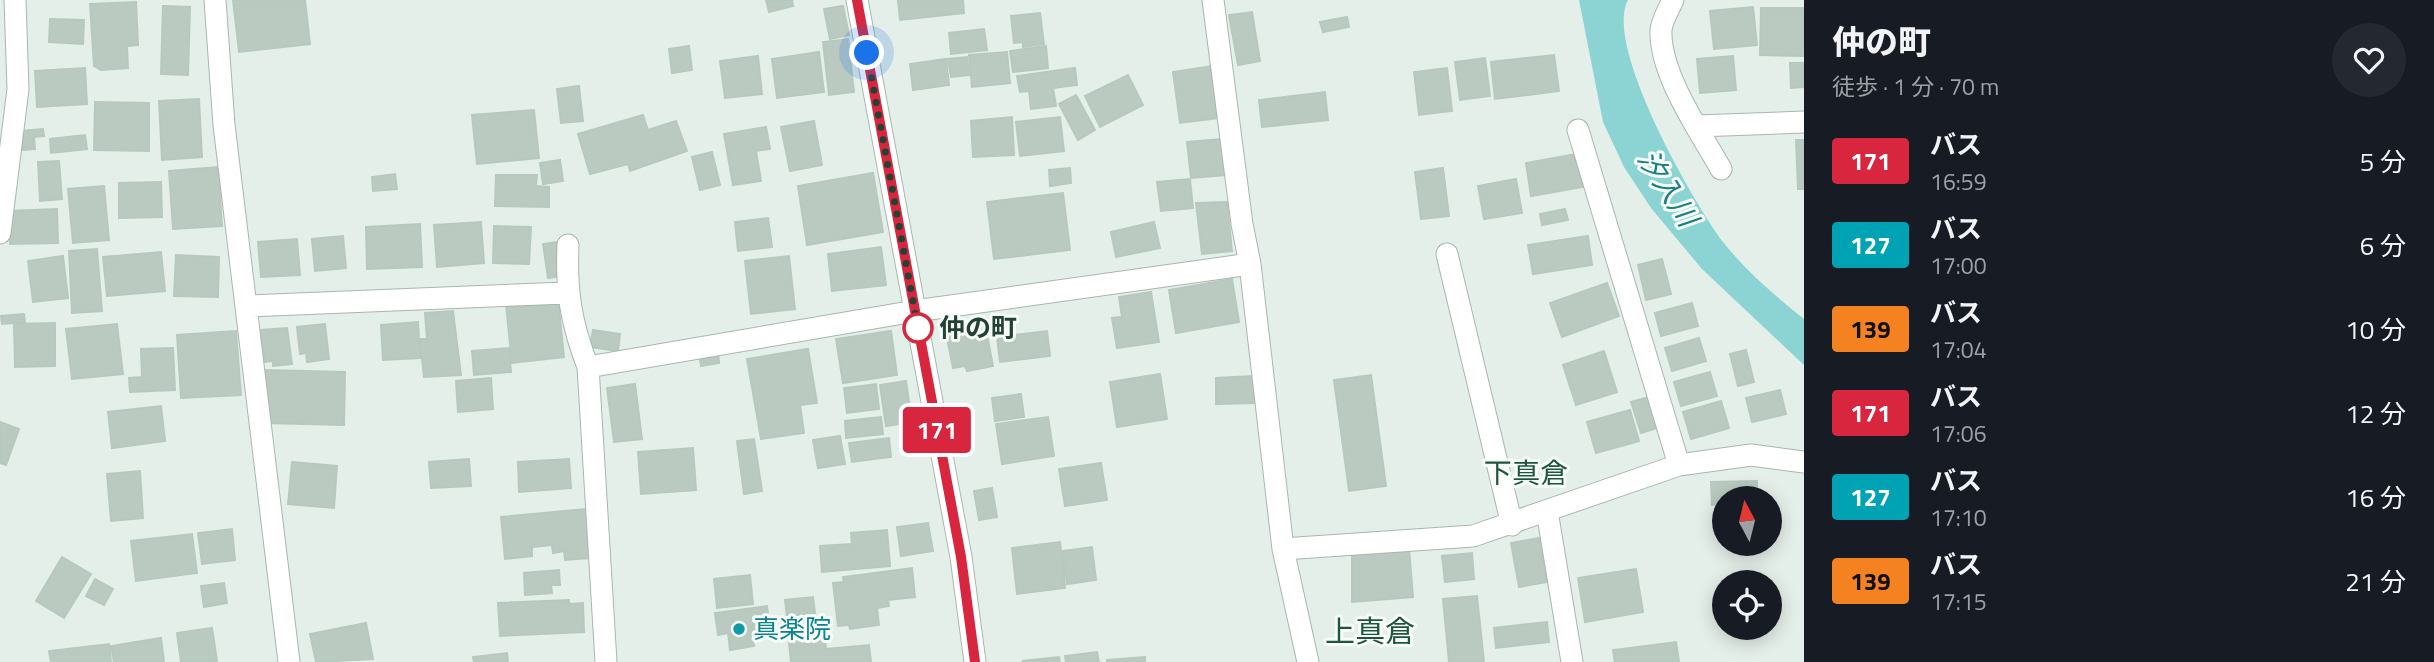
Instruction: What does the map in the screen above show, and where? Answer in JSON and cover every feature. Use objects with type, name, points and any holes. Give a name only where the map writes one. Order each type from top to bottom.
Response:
[{"type":"street","points":[[0,233],[18,89],[15,0]]},
{"type":"street","points":[[215,0],[224,125],[289,662]]},
{"type":"street","points":[[857,0],[961,557],[975,662]]},
{"type":"street","points":[[1213,0],[1242,224],[1250,264],[1283,549],[1308,662]]},
{"type":"street","points":[[1673,0],[1661,29],[1665,54],[1683,101],[1721,169]]},
{"type":"street","points":[[1697,126],[1804,122]]},
{"type":"street","points":[[1578,130],[1679,465]]},
{"type":"street","points":[[568,245],[566,293],[576,337],[588,367],[606,662]]},
{"type":"street","points":[[1447,254],[1512,525]]},
{"type":"street","points":[[588,367],[915,311],[1250,264]]},
{"type":"street","points":[[246,306],[566,293]]},
{"type":"street","points":[[1283,549],[1473,536],[1512,525],[1679,465],[1751,454],[1804,462]]},
{"type":"street","points":[[1547,512],[1572,662]]},
{"type":"water","name":"汐入川","points":[[1579,0],[1628,0],[1624,22],[1628,51],[1655,123],[1692,194],[1723,242],[1761,283],[1804,319],[1804,365],[1702,269],[1651,208],[1624,167],[1603,122]]},
{"type":"building","points":[[233,0],[305,0],[310,44],[239,52]]},
{"type":"building","points":[[766,0],[792,0],[793,6],[769,12]]},
{"type":"building","points":[[898,0],[963,0],[964,13],[900,20]]},
{"type":"building","points":[[136,2],[138,45],[127,46],[128,68],[101,70],[94,66],[90,4]]},
{"type":"building","points":[[163,6],[190,7],[188,75],[161,74]]},
{"type":"building","points":[[843,6],[849,35],[830,39],[824,9]]},
{"type":"building","points":[[1753,7],[1757,45],[1714,49],[1710,11]]},
{"type":"building","points":[[1761,8],[1804,8],[1804,56],[1760,55]]},
{"type":"building","points":[[1252,12],[1260,61],[1238,65],[1229,15]]},
{"type":"building","points":[[1040,13],[1044,44],[1023,47],[1023,42],[1014,43],[1011,16]]},
{"type":"building","points":[[1347,17],[1349,27],[1323,32],[1320,22]]},
{"type":"building","points":[[50,19],[84,20],[83,44],[49,42]]},
{"type":"building","points":[[984,29],[987,50],[951,54],[949,33]]},
{"type":"building","points":[[848,39],[854,92],[829,95],[823,42]]},
{"type":"building","points":[[689,46],[692,70],[672,73],[669,49]]},
{"type":"building","points":[[1046,46],[1048,68],[1013,72],[1010,51]]},
{"type":"building","points":[[819,52],[824,92],[777,98],[772,59]]},
{"type":"building","points":[[1007,52],[1010,83],[972,87],[969,55]]},
{"type":"building","points":[[1554,55],[1559,91],[1495,99],[1491,62]]},
{"type":"building","points":[[758,56],[762,94],[725,98],[720,61]]},
{"type":"building","points":[[1733,56],[1736,90],[1700,93],[1697,59]]},
{"type":"building","points":[[967,57],[969,75],[951,77],[948,59]]},
{"type":"building","points":[[1485,58],[1490,96],[1460,100],[1455,62]]},
{"type":"building","points":[[946,59],[949,85],[913,90],[910,64]]},
{"type":"building","points":[[1790,63],[1804,63],[1804,87],[1791,88]]},
{"type":"building","points":[[1213,66],[1220,118],[1180,123],[1173,72]]},
{"type":"building","points":[[85,68],[87,104],[37,107],[35,71]]},
{"type":"building","points":[[1075,68],[1077,85],[1053,88],[1056,106],[1031,109],[1029,91],[1020,92],[1017,76]]},
{"type":"building","points":[[1447,68],[1452,111],[1419,115],[1414,72]]},
{"type":"building","points":[[1128,75],[1143,105],[1100,127],[1085,96]]},
{"type":"building","points":[[579,86],[583,121],[561,123],[557,89]]},
{"type":"building","points":[[1325,92],[1328,120],[1262,127],[1259,100]]},
{"type":"building","points":[[1076,95],[1095,130],[1078,140],[1059,104]]},
{"type":"building","points":[[199,99],[202,157],[162,160],[159,101]]},
{"type":"building","points":[[95,102],[149,103],[149,151],[94,150]]},
{"type":"building","points":[[534,110],[539,158],[477,164],[472,115]]},
{"type":"building","points":[[643,115],[648,130],[676,121],[687,151],[630,171],[628,164],[590,174],[578,134]]},
{"type":"building","points":[[1012,117],[1014,155],[973,157],[971,121]]},
{"type":"building","points":[[1060,117],[1064,151],[1020,156],[1016,122]]},
{"type":"building","points":[[814,121],[822,165],[790,171],[781,127]]},
{"type":"building","points":[[766,127],[770,149],[756,151],[761,181],[733,185],[724,134]]},
{"type":"building","points":[[43,129],[44,136],[34,137],[35,149],[22,150],[20,131]]},
{"type":"building","points":[[85,135],[87,149],[51,153],[50,139]]},
{"type":"building","points":[[1222,139],[1226,175],[1191,178],[1187,142]]},
{"type":"building","points":[[1796,140],[1804,140],[1804,189],[1798,189]]},
{"type":"building","points":[[712,152],[720,185],[700,190],[692,157]]},
{"type":"building","points":[[1577,154],[1583,187],[1531,196],[1526,163]]},
{"type":"building","points":[[560,160],[563,181],[543,184],[540,163]]},
{"type":"building","points":[[59,161],[62,199],[40,201],[38,162]]},
{"type":"building","points":[[218,167],[222,226],[173,229],[169,171]]},
{"type":"building","points":[[1070,168],[1071,183],[1050,186],[1049,170]]},
{"type":"building","points":[[1443,168],[1449,216],[1421,219],[1415,172]]},
{"type":"building","points":[[873,173],[883,232],[807,245],[798,186]]},
{"type":"building","points":[[395,174],[397,189],[373,191],[372,177]]},
{"type":"building","points":[[496,175],[537,175],[536,186],[549,187],[549,207],[495,206]]},
{"type":"building","points":[[1190,179],[1193,208],[1161,211],[1157,182]]},
{"type":"building","points":[[1516,179],[1522,213],[1484,219],[1478,186]]},
{"type":"building","points":[[161,182],[162,217],[119,218],[119,183]]},
{"type":"building","points":[[104,186],[109,240],[73,243],[68,189]]},
{"type":"building","points":[[1063,193],[1070,250],[994,259],[987,202]]},
{"type":"building","points":[[1227,202],[1232,251],[1202,254],[1196,203]]},
{"type":"building","points":[[57,209],[58,243],[10,244],[8,211]]},
{"type":"building","points":[[1565,209],[1568,220],[1542,225],[1540,214]]},
{"type":"building","points":[[768,218],[772,247],[738,251],[735,222]]},
{"type":"building","points":[[481,222],[484,263],[437,267],[434,225]]},
{"type":"building","points":[[1154,222],[1160,248],[1116,257],[1111,232]]},
{"type":"building","points":[[420,224],[422,267],[367,269],[366,227]]},
{"type":"building","points":[[494,226],[531,227],[529,264],[493,263]]},
{"type":"building","points":[[343,236],[346,268],[315,271],[312,239]]},
{"type":"building","points":[[1588,236],[1592,265],[1533,274],[1528,245]]},
{"type":"building","points":[[297,239],[300,275],[261,277],[258,242]]},
{"type":"building","points":[[558,242],[562,276],[548,278],[543,244]]},
{"type":"building","points":[[881,247],[886,285],[832,291],[828,254]]},
{"type":"building","points":[[97,249],[102,311],[72,313],[69,251]]},
{"type":"building","points":[[161,252],[165,291],[107,296],[103,257]]},
{"type":"building","points":[[176,255],[219,257],[218,297],[174,296]]},
{"type":"building","points":[[63,256],[68,298],[33,302],[28,261]]},
{"type":"building","points":[[789,256],[795,309],[751,314],[745,261]]},
{"type":"building","points":[[1662,259],[1671,294],[1646,300],[1638,265]]},
{"type":"building","points":[[1232,279],[1239,322],[1176,333],[1169,290]]},
{"type":"building","points":[[1607,283],[1619,316],[1562,337],[1550,303]]},
{"type":"building","points":[[1151,292],[1159,342],[1117,348],[1112,318],[1122,317],[1119,297]]},
{"type":"building","points":[[558,299],[564,357],[512,363],[506,305]]},
{"type":"building","points":[[1692,303],[1698,326],[1661,336],[1655,313]]},
{"type":"building","points":[[453,311],[461,375],[424,377],[420,339],[427,339],[425,313]]},
{"type":"building","points":[[24,314],[25,322],[2,324],[1,316]]},
{"type":"building","points":[[984,320],[993,366],[967,371],[965,366],[953,368],[945,328]]},
{"type":"building","points":[[418,322],[420,358],[383,360],[381,325]]},
{"type":"building","points":[[55,323],[55,366],[15,367],[14,324]]},
{"type":"building","points":[[117,324],[123,374],[72,379],[66,329]]},
{"type":"building","points":[[325,324],[329,359],[307,362],[306,353],[300,354],[297,327]]},
{"type":"building","points":[[287,328],[292,364],[273,366],[273,361],[265,362],[261,330]]},
{"type":"building","points":[[593,330],[620,334],[618,351],[590,347]]},
{"type":"building","points":[[236,331],[241,395],[181,398],[177,335]]},
{"type":"building","points":[[891,331],[897,375],[843,383],[836,339]]},
{"type":"building","points":[[1047,331],[1050,356],[1000,362],[997,337]]},
{"type":"building","points":[[1699,338],[1706,361],[1672,371],[1665,348]]},
{"type":"building","points":[[173,348],[175,390],[130,392],[129,378],[142,377],[141,349]]},
{"type":"building","points":[[509,348],[511,372],[474,375],[472,351]]},
{"type":"building","points":[[808,349],[817,403],[800,405],[804,433],[761,439],[747,359]]},
{"type":"building","points":[[718,350],[719,363],[701,366],[699,353]]},
{"type":"building","points":[[1746,350],[1754,382],[1738,386],[1730,354]]},
{"type":"building","points":[[1604,351],[1617,392],[1576,405],[1563,365]]},
{"type":"building","points":[[265,370],[345,372],[344,425],[264,423]]},
{"type":"building","points":[[1710,372],[1717,396],[1681,406],[1674,382]]},
{"type":"building","points":[[1160,374],[1167,419],[1117,427],[1110,382]]},
{"type":"building","points":[[1371,375],[1386,486],[1349,491],[1334,380]]},
{"type":"building","points":[[1253,376],[1254,403],[1216,404],[1216,378]]},
{"type":"building","points":[[491,378],[493,409],[458,412],[456,381]]},
{"type":"building","points":[[906,381],[912,422],[886,426],[880,385]]},
{"type":"building","points":[[635,384],[642,439],[614,442],[607,388]]},
{"type":"building","points":[[876,384],[879,409],[847,413],[844,388]]},
{"type":"building","points":[[1780,390],[1786,414],[1752,422],[1746,398]]},
{"type":"building","points":[[1021,394],[1024,417],[995,421],[992,398]]},
{"type":"building","points":[[1649,397],[1660,427],[1641,433],[1631,402]]},
{"type":"building","points":[[1721,401],[1729,428],[1691,439],[1683,412]]},
{"type":"building","points":[[161,406],[165,441],[112,448],[108,412]]},
{"type":"building","points":[[1630,410],[1639,441],[1596,453],[1587,422]]},
{"type":"building","points":[[881,417],[883,434],[846,438],[845,421]]},
{"type":"building","points":[[1048,417],[1054,456],[1002,464],[996,424]]},
{"type":"building","points":[[0,422],[19,429],[6,465],[0,463]]},
{"type":"building","points":[[840,436],[845,464],[818,468],[813,440]]},
{"type":"building","points":[[889,438],[891,457],[852,462],[849,443]]},
{"type":"building","points":[[754,439],[762,491],[744,494],[737,441]]},
{"type":"building","points":[[693,448],[696,490],[641,494],[638,452]]},
{"type":"building","points":[[469,459],[471,486],[431,488],[429,462]]},
{"type":"building","points":[[569,459],[571,488],[519,492],[518,462]]},
{"type":"building","points":[[292,462],[337,466],[334,508],[288,504]]},
{"type":"building","points":[[1101,463],[1107,500],[1065,506],[1059,469]]},
{"type":"building","points":[[140,471],[143,518],[111,521],[107,474]]},
{"type":"building","points":[[1757,481],[1757,486],[1712,486],[1712,505],[1711,482]]},
{"type":"building","points":[[992,488],[997,517],[979,520],[974,491]]},
{"type":"building","points":[[586,509],[591,558],[565,560],[564,551],[553,553],[552,545],[532,547],[532,556],[505,559],[501,517]]},
{"type":"building","points":[[928,523],[933,551],[901,556],[897,527]]},
{"type":"building","points":[[232,529],[235,560],[202,564],[198,533]]},
{"type":"building","points":[[887,530],[890,566],[822,572],[820,546],[852,544],[851,533]]},
{"type":"building","points":[[192,534],[197,573],[136,581],[131,541]]},
{"type":"building","points":[[1539,538],[1547,582],[1519,587],[1511,543]]},
{"type":"building","points":[[1060,542],[1065,588],[1017,594],[1012,548]]},
{"type":"building","points":[[1092,547],[1096,580],[1067,584],[1062,551]]},
{"type":"building","points":[[1409,548],[1413,597],[1352,602],[1352,553]]},
{"type":"building","points":[[1472,553],[1474,579],[1445,582],[1442,556]]},
{"type":"building","points":[[62,557],[91,574],[64,618],[36,601]]},
{"type":"building","points":[[912,568],[915,597],[888,600],[889,606],[877,608],[879,625],[850,629],[849,625],[838,626],[833,583],[844,582],[843,577]]},
{"type":"building","points":[[1636,569],[1643,612],[1585,622],[1578,578]]},
{"type":"building","points":[[559,570],[560,585],[551,585],[552,593],[525,595],[524,573]]},
{"type":"building","name":"真楽院","points":[[750,575],[753,604],[717,608],[714,579]]},
{"type":"building","points":[[95,579],[113,589],[104,605],[86,596]]},
{"type":"building","points":[[224,583],[227,603],[204,607],[201,586]]},
{"type":"building","points":[[1477,596],[1484,662],[1449,662],[1443,599]]},
{"type":"building","points":[[813,597],[815,613],[787,617],[785,600]]},
{"type":"building","points":[[569,600],[569,604],[583,603],[584,632],[500,636],[498,603]]},
{"type":"building","name":"真楽院","points":[[767,606],[770,627],[752,630],[754,646],[730,650],[728,633],[718,635],[715,613]]},
{"type":"building","points":[[823,619],[826,649],[869,645],[871,662],[791,662],[787,623]]},
{"type":"building","points":[[1547,622],[1549,642],[1496,648],[1494,628]]},
{"type":"building","points":[[366,623],[373,659],[316,662],[310,634]]},
{"type":"building","points":[[212,628],[217,661],[181,662],[177,633]]},
{"type":"building","points":[[161,638],[164,662],[114,662],[111,646]]},
{"type":"building","points":[[1676,642],[1679,662],[1615,662],[1613,650]]},
{"type":"building","points":[[109,644],[111,662],[51,662],[49,651]]},
{"type":"building","points":[[1097,652],[1099,662],[1066,662],[1065,656]]},
{"type":"building","points":[[507,653],[508,662],[474,662],[473,657]]},
{"type":"building","points":[[1059,657],[1060,662],[1023,662],[1023,661]]},
{"type":"building","points":[[1145,657],[1145,662],[1107,662],[1107,660]]},
{"type":"bus line","name":"171","points":[[857,0],[961,557],[975,662]]},
{"type":"place","name":"仲の町","points":[[918,328]]},
{"type":"place","name":"真楽院","points":[[739,629]]},
{"type":"district","name":"下真倉","points":[[1526,473]]},
{"type":"district","name":"上真倉","points":[[1370,632]]},
{"type":"route","points":[[867,53],[920,339],[918,328]]}]
